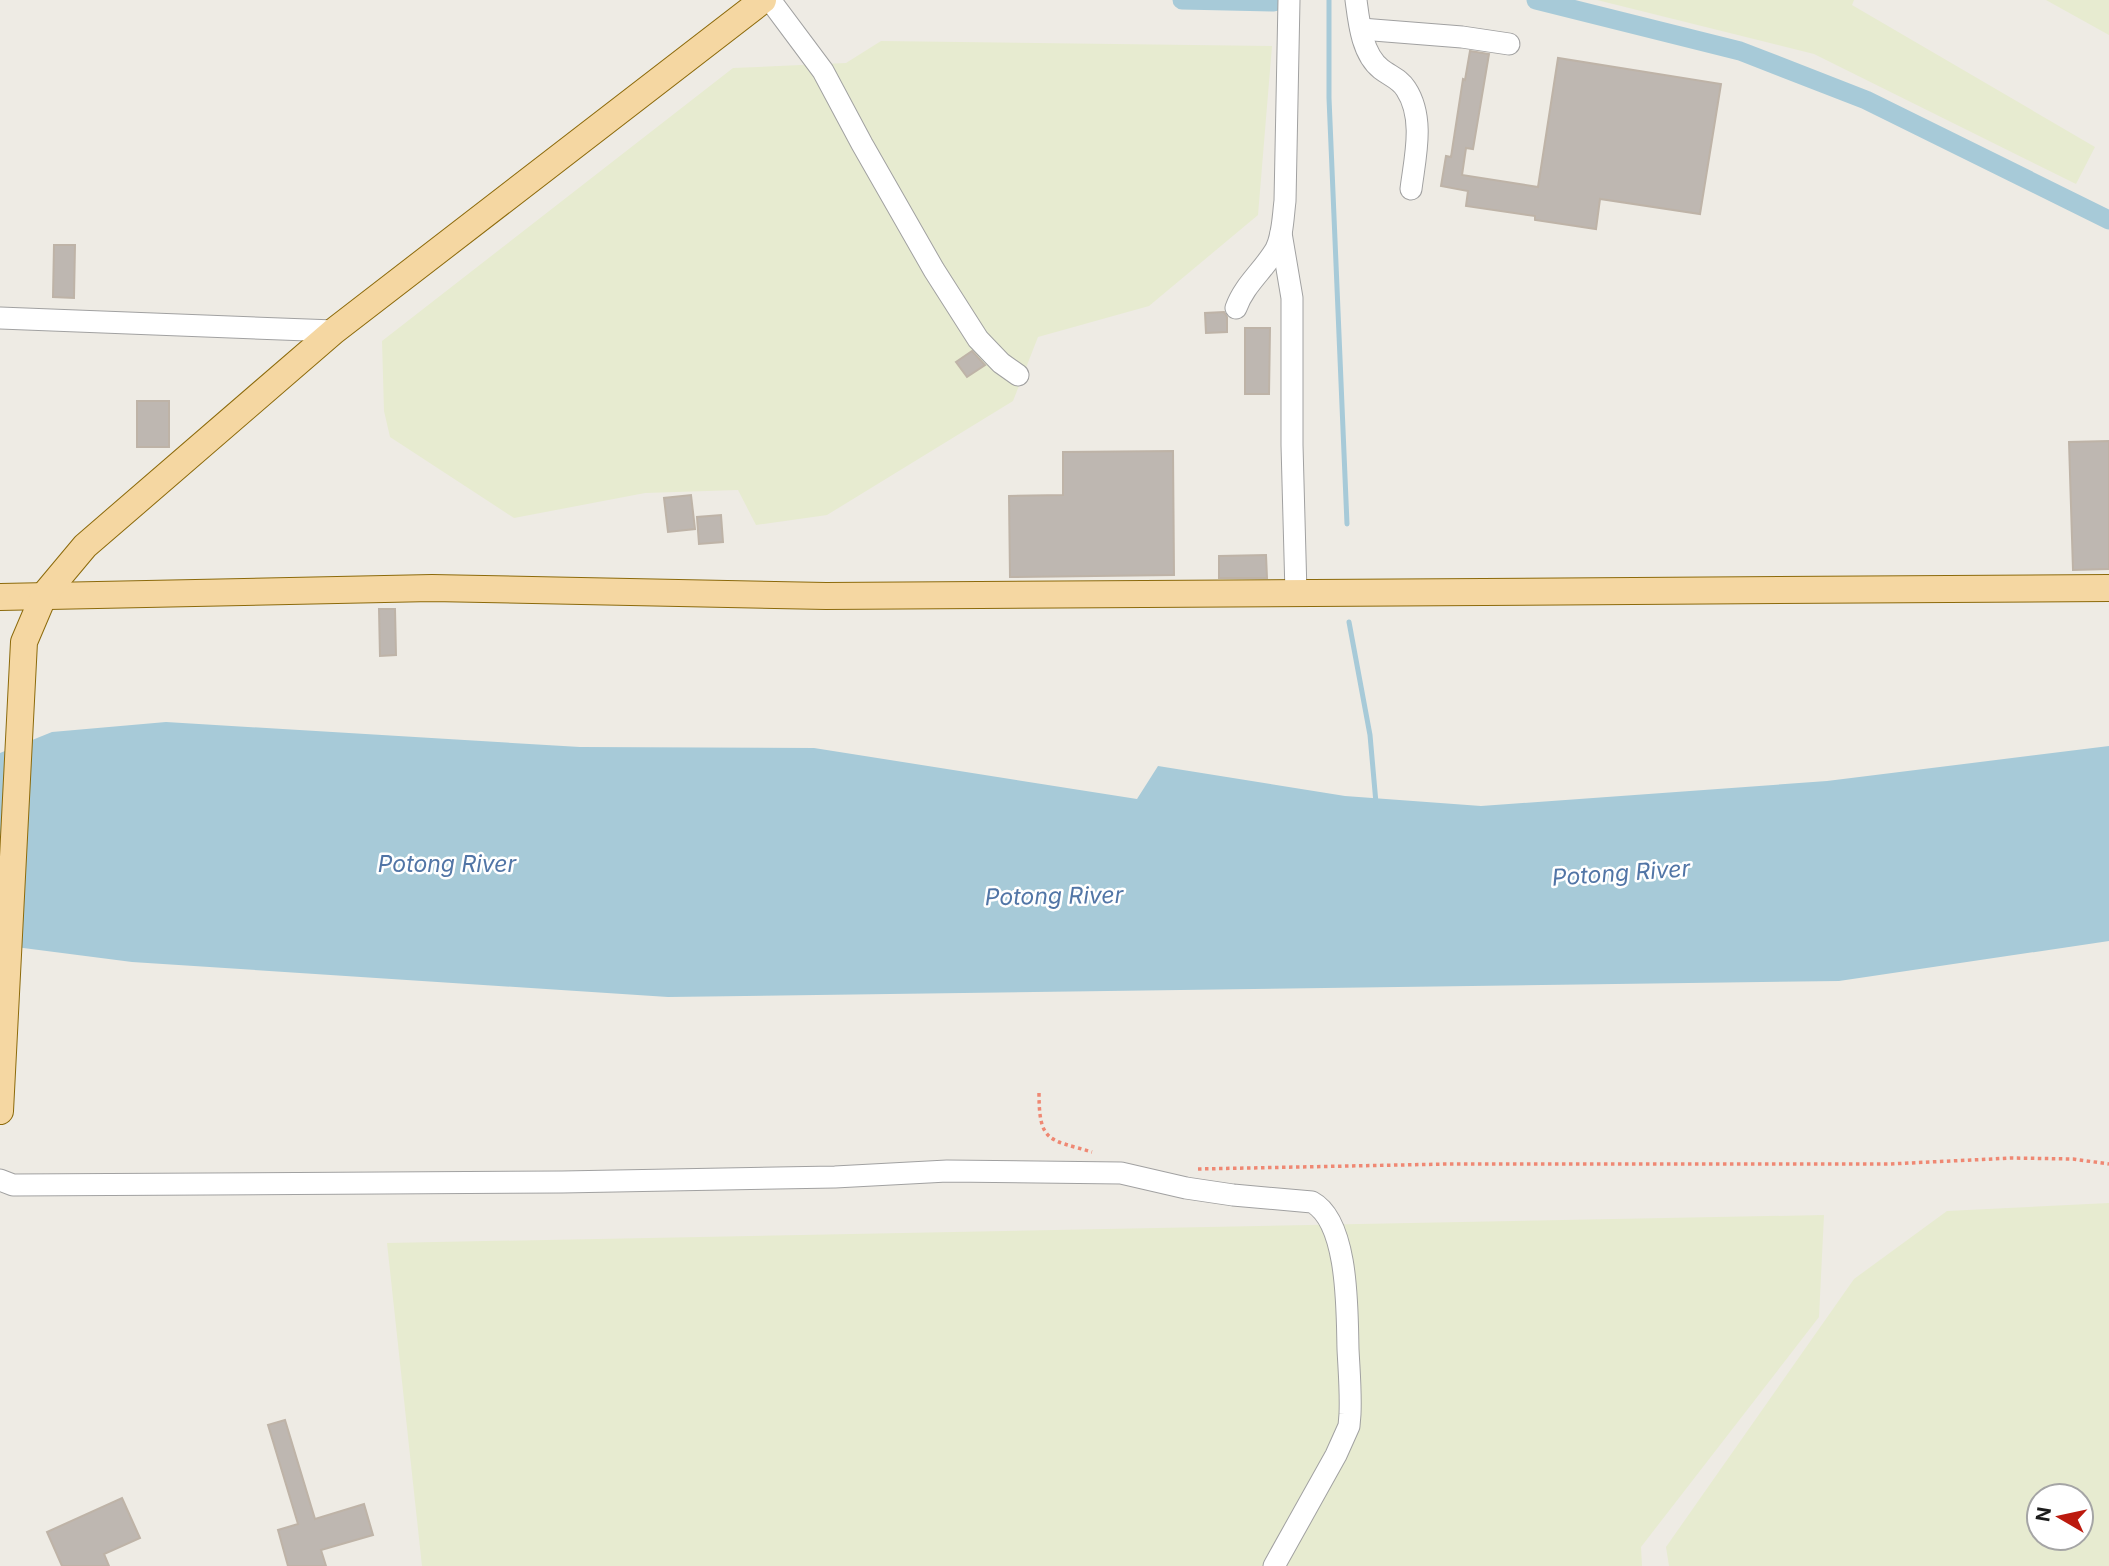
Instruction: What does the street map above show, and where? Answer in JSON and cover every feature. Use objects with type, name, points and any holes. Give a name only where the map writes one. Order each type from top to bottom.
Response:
[{"type":"main road","points":[[0,1111],[24,642],[44,595],[85,546],[334,331],[762,0]]},
{"type":"main road","points":[[0,597],[432,588],[826,596],[2109,588]]},
{"type":"street","points":[[770,0],[823,71],[934,270],[978,340],[1001,363],[1018,375]]},
{"type":"street","points":[[1236,308],[1240,297],[1276,249],[1281,233],[1285,201],[1289,0]]},
{"type":"street","points":[[1356,0],[1369,56],[1380,68],[1399,80],[1407,90],[1415,109],[1417,132],[1412,189]]},
{"type":"street","points":[[1361,29],[1462,37],[1509,44]]},
{"type":"street","points":[[1281,233],[1292,298],[1296,593]]},
{"type":"street","points":[[0,318],[334,331]]},
{"type":"street","points":[[0,1180],[13,1185],[562,1182],[835,1177],[947,1171],[1121,1173],[1186,1188],[1312,1202],[1331,1224],[1344,1271],[1349,1426],[1275,1566]]},
{"type":"path","points":[[1039,1093],[1039,1119],[1046,1133],[1054,1140],[1097,1154]]},
{"type":"path","points":[[1189,1169],[1423,1164],[1889,1164],[2012,1158],[2073,1159],[2109,1164]]},
{"type":"green space","points":[[1597,0],[1854,0],[1852,5],[2095,147],[2076,184],[1814,54]]},
{"type":"green space","points":[[2046,0],[2109,0],[2109,35]]},
{"type":"green space","points":[[881,41],[1272,46],[1258,215],[1149,306],[1038,337],[1013,401],[827,515],[756,525],[738,490],[645,493],[514,518],[390,437],[384,411],[382,341],[733,68],[846,63]]},
{"type":"green space","points":[[2109,1203],[2109,1566],[1669,1566],[1666,1547],[1854,1279],[1947,1211]]},
{"type":"green space","points":[[1824,1215],[1819,1317],[1641,1547],[1642,1566],[422,1566],[387,1243]]},
{"type":"water","name":"Potong River","points":[[166,722],[580,747],[814,748],[1137,799],[1158,766],[1345,796],[1481,806],[1827,781],[2109,746],[2109,941],[1839,981],[668,997],[132,962],[0,945],[0,753],[52,732]]},
{"type":"building","points":[[1470,51],[1489,54],[1473,149],[1466,148],[1462,175],[1538,187],[1558,58],[1721,84],[1700,214],[1600,199],[1596,229],[1535,220],[1535,216],[1466,206],[1468,191],[1441,186],[1446,156],[1451,157]]},
{"type":"building","points":[[54,245],[75,245],[74,298],[53,297]]},
{"type":"building","points":[[1224,312],[1227,317],[1227,332],[1206,333],[1205,313]]},
{"type":"building","points":[[1245,328],[1270,328],[1269,394],[1245,394]]},
{"type":"building","points":[[972,351],[985,365],[967,377],[956,362]]},
{"type":"building","points":[[137,401],[169,401],[169,447],[137,447]]},
{"type":"building","points":[[2109,441],[2109,569],[2073,570],[2069,442]]},
{"type":"building","points":[[1173,451],[1174,575],[1010,577],[1009,496],[1063,495],[1063,452]]},
{"type":"building","points":[[691,495],[695,529],[668,532],[664,498]]},
{"type":"building","points":[[721,515],[723,542],[699,544],[697,517]]},
{"type":"building","points":[[1266,555],[1267,578],[1219,578],[1219,556]]},
{"type":"building","points":[[379,609],[395,609],[396,655],[380,656]]},
{"type":"building","points":[[285,1420],[315,1519],[364,1504],[373,1535],[321,1550],[326,1566],[288,1566],[278,1530],[298,1524],[268,1425]]},
{"type":"building","points":[[122,1498],[140,1538],[104,1554],[109,1566],[62,1566],[47,1532]]},
{"type":"waterway","points":[[1182,0],[1274,2]]},
{"type":"waterway","points":[[1329,0],[1329,98],[1347,524]]},
{"type":"waterway","points":[[1536,0],[1740,51],[1866,100],[2109,220]]},
{"type":"waterway","points":[[1349,622],[1370,735],[1376,803]]}]
